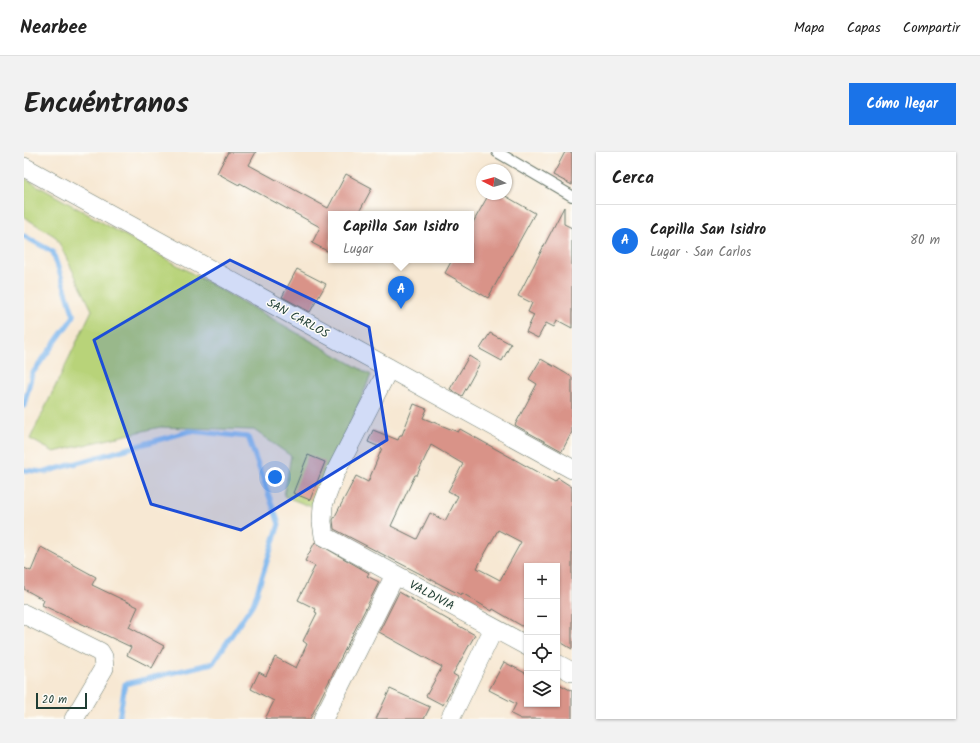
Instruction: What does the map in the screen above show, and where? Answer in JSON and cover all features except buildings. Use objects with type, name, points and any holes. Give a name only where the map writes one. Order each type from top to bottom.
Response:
[{"type":"street","name":"SAN CARLOS","points":[[24,167],[572,470]]},
{"type":"street","name":"VALDIVIA","points":[[389,368],[335,473],[323,505],[322,522],[324,536],[524,644]]},
{"type":"street","points":[[323,719],[395,574]]},
{"type":"street","points":[[24,614],[100,652],[103,657],[104,668],[74,719]]},
{"type":"street","points":[[450,719],[494,628]]},
{"type":"street","points":[[560,666],[572,672]]},
{"type":"lane","points":[[497,152],[572,196]]},
{"type":"highlighted area","points":[[230,260],[369,327],[387,440],[241,530],[151,504],[94,340]]},
{"type":"green space","points":[[24,178],[371,375],[314,508],[284,496],[291,456],[254,430],[160,427],[54,452],[30,439],[92,310],[56,237],[24,217]]},
{"type":"waterway","points":[[24,236],[53,252],[74,316],[32,374],[24,406]]},
{"type":"waterway","points":[[24,470],[45,472],[190,431],[248,437],[279,524],[254,602],[213,663],[125,684],[119,719]]},
{"type":"place","name":"Capilla San Isidro","points":[[401,309]]}]
